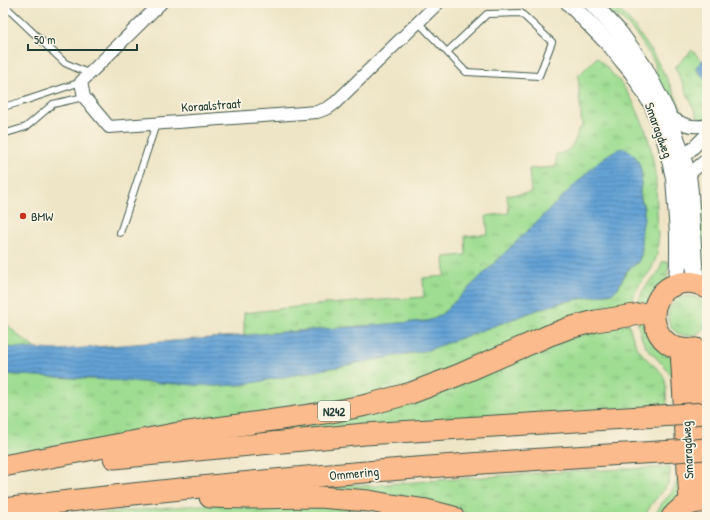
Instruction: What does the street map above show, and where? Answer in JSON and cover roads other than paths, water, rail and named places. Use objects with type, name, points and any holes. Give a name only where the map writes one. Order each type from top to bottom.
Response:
[{"type":"highway","points":[[695,348],[672,346],[663,340],[657,332],[654,322],[654,312],[656,303],[668,288],[685,282],[695,282],[702,286]]},
{"type":"highway","name":"N242","points":[[3,467],[174,434],[331,412],[367,405],[419,390],[456,376],[569,328],[596,321],[654,312]]},
{"type":"highway","name":"Smaragdweg","points":[[695,348],[706,458],[701,502]]},
{"type":"highway","name":"Smaragdweg","points":[[695,348],[701,502]]},
{"type":"highway","name":"N242","points":[[3,467],[365,434],[707,414]]},
{"type":"highway","name":"Ommering","points":[[3,509],[257,481],[406,468],[659,452],[706,458]]},
{"type":"highway","points":[[111,496],[248,498],[319,496],[376,502],[426,510],[453,517]]},
{"type":"highway","points":[[672,517],[679,509],[701,502]]},
{"type":"street","points":[[84,97],[82,82],[162,3]]},
{"type":"street","name":"Koraalstraat","points":[[84,97],[109,127],[317,112],[335,104],[438,3]]},
{"type":"street","name":"Smaragdweg","points":[[569,3],[612,47],[637,79],[653,106],[666,143],[690,192],[694,265],[702,286]]},
{"type":"street","name":"Smaragdweg","points":[[592,3],[619,32],[645,69],[669,116],[683,158],[680,173],[674,178],[678,234],[678,265],[677,277],[674,285]]},
{"type":"street","name":"Smaragdweg","points":[[669,116],[682,124],[692,126],[707,125]]},
{"type":"street","points":[[683,158],[707,134]]},
{"type":"street","points":[[680,173],[707,159]]},
{"type":"lane","points":[[4,5],[65,63],[90,74]]},
{"type":"lane","points":[[418,22],[466,72],[538,76],[552,42],[521,13],[487,14],[447,52]]},
{"type":"lane","points":[[3,107],[82,82]]},
{"type":"lane","points":[[3,134],[26,127],[53,104],[84,97]]},
{"type":"lane","points":[[120,233],[156,124]]},
{"type":"water","points":[[707,56],[707,81],[695,68]]},
{"type":"water","points":[[623,148],[631,152],[637,159],[641,172],[642,179],[640,197],[644,208],[644,221],[641,234],[642,250],[637,263],[627,271],[619,286],[612,293],[563,302],[543,308],[428,350],[240,385],[215,386],[3,374],[3,347],[58,350],[427,321],[436,318],[443,313],[598,162],[607,155]]},
{"type":"place","name":"BMW","points":[[23,216]]}]
